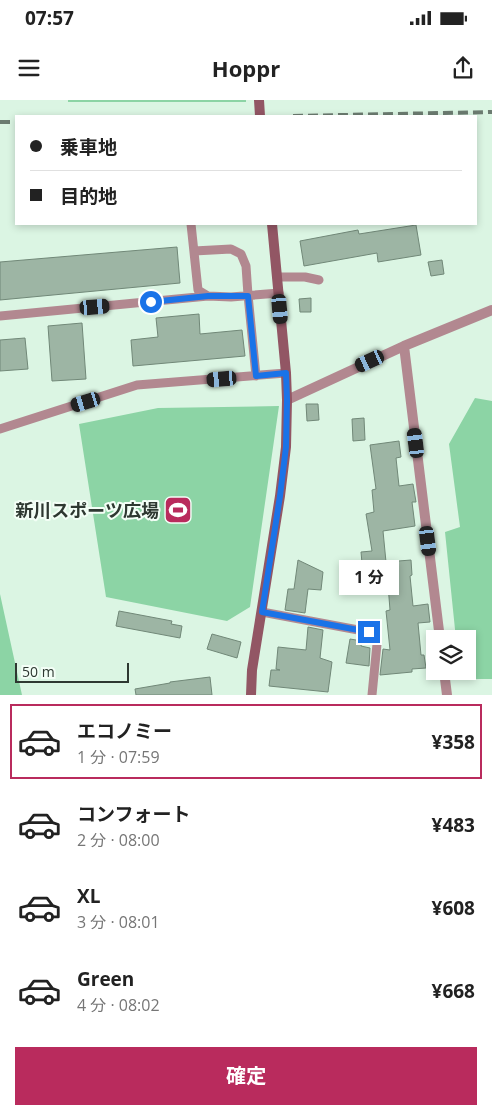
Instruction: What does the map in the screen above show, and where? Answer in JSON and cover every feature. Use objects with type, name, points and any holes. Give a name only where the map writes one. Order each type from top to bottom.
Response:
[{"type":"street","points":[[258,100],[260,115]]},
{"type":"street","points":[[251,695],[252,670],[286,447],[286,373],[272,225]]},
{"type":"street","points":[[287,400],[404,346],[492,310]]},
{"type":"street","points":[[404,346],[439,630]]},
{"type":"street","points":[[445,680],[447,695]]},
{"type":"lane","points":[[191,225],[198,290],[208,296]]},
{"type":"lane","points":[[194,251],[231,249],[241,254],[246,266],[256,376]]},
{"type":"lane","points":[[277,277],[305,277],[319,280]]},
{"type":"lane","points":[[0,316],[208,296],[248,296],[279,293]]},
{"type":"lane","points":[[0,429],[137,385],[286,373]]},
{"type":"lane","points":[[262,612],[369,632],[377,644],[372,695]]},
{"type":"green space","points":[[68,100],[246,100],[246,102],[68,102]]},
{"type":"green space","points":[[475,398],[492,401],[492,679],[476,679],[476,630],[455,630],[445,532],[460,527],[449,444]]},
{"type":"green space","name":"新川スポーツ広場","points":[[279,406],[250,607],[227,621],[106,597],[79,424],[158,408]]},
{"type":"green space","points":[[0,594],[22,695],[0,695]]},
{"type":"building","points":[[416,225],[421,255],[378,262],[377,253],[304,266],[300,241],[358,230],[359,234]]},
{"type":"building","points":[[177,247],[180,283],[0,300],[0,262]]},
{"type":"building","points":[[442,260],[444,274],[431,276],[428,262]]},
{"type":"building","points":[[311,298],[311,312],[300,312],[299,299]]},
{"type":"building","points":[[199,314],[200,334],[242,330],[245,356],[133,366],[131,340],[158,337],[156,318]]},
{"type":"building","points":[[82,323],[86,379],[52,381],[48,326]]},
{"type":"building","points":[[25,338],[28,369],[0,371],[0,340]]},
{"type":"building","points":[[306,404],[318,404],[319,420],[307,421]]},
{"type":"building","points":[[364,418],[365,440],[353,441],[352,419]]},
{"type":"building","points":[[399,441],[401,457],[396,458],[399,486],[413,484],[416,502],[412,502],[415,526],[383,531],[386,562],[411,560],[412,575],[410,576],[413,606],[428,604],[430,622],[418,623],[421,655],[424,655],[426,668],[412,669],[412,672],[380,675],[383,649],[390,650],[386,611],[390,610],[387,572],[363,574],[361,552],[372,551],[366,514],[374,512],[372,490],[376,489],[370,445]]},
{"type":"building","points":[[298,560],[323,572],[321,590],[308,589],[305,613],[285,610],[288,589],[294,589]]},
{"type":"building","points":[[119,611],[172,621],[171,624],[182,626],[180,638],[116,626]]},
{"type":"building","points":[[308,627],[323,630],[320,658],[332,662],[328,692],[269,686],[271,670],[280,670],[276,669],[278,647],[306,650]]},
{"type":"building","points":[[212,634],[241,642],[237,658],[207,649]]},
{"type":"building","points":[[350,639],[362,641],[361,646],[370,648],[369,666],[346,663]]},
{"type":"building","points":[[210,677],[212,695],[136,695],[135,689]]},
{"type":"railway","points":[[343,115],[492,112]]},
{"type":"railway","points":[[0,122],[15,122]]},
{"type":"place","name":"新川スポーツ広場","points":[[178,510]]},
{"type":"route","points":[[151,302],[208,296],[248,296],[256,376],[286,373],[286,447],[262,612],[369,632]]}]
